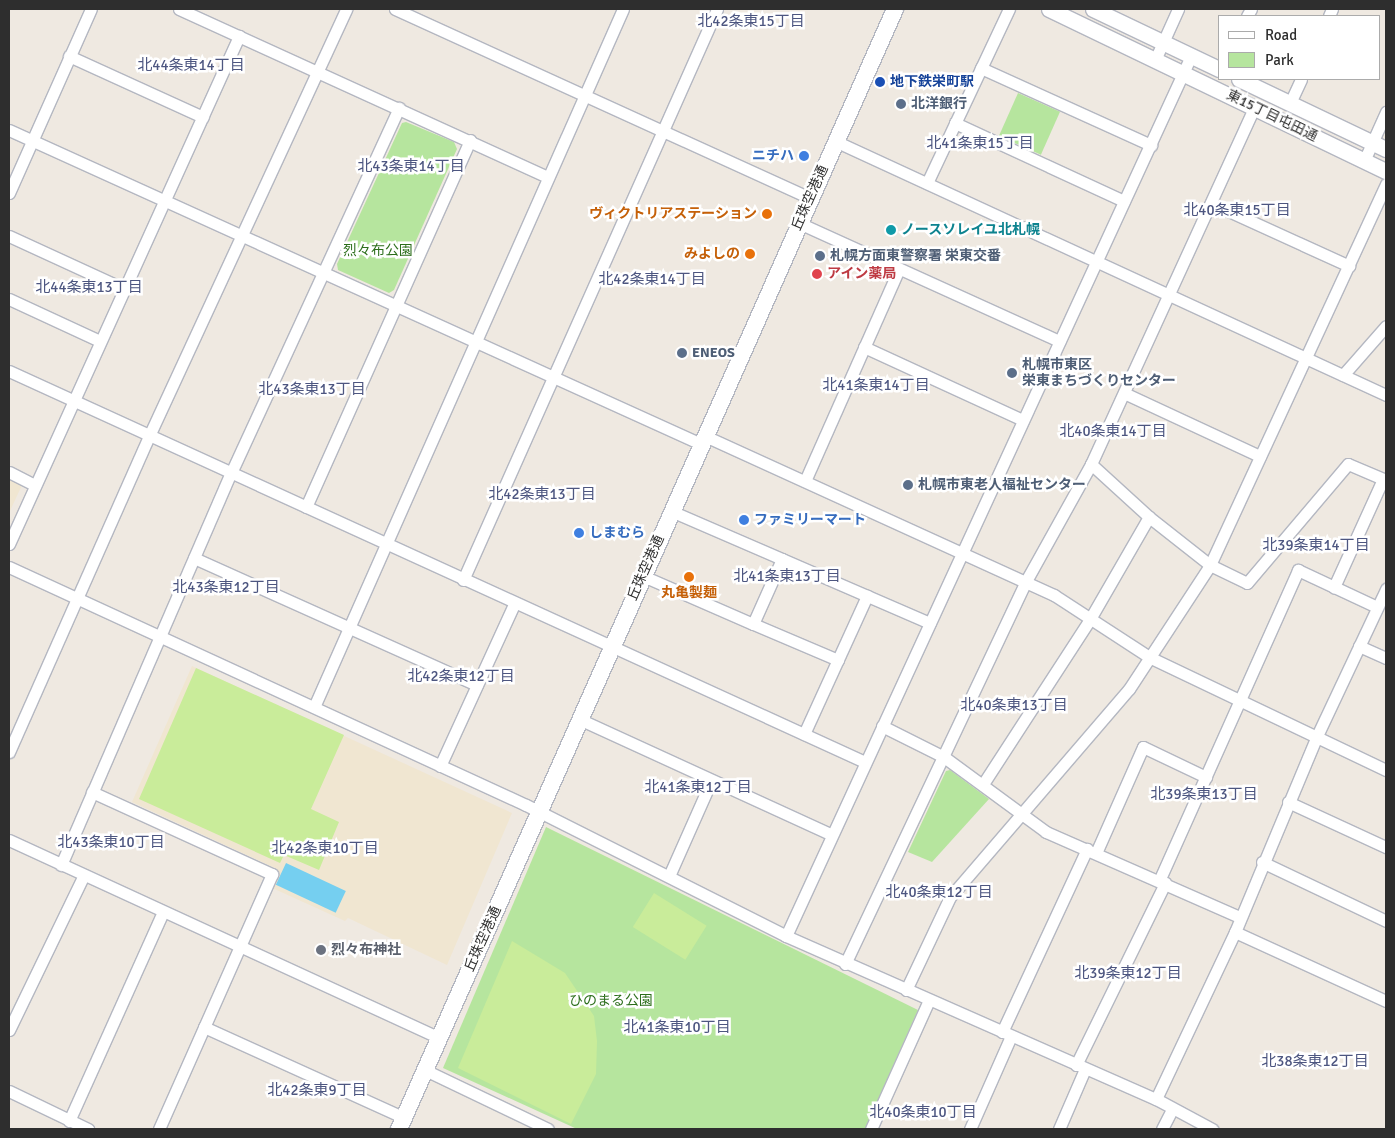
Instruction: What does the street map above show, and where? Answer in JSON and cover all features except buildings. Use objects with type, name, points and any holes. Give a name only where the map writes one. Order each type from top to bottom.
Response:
[{"type":"main road","name":"丘珠空港通","points":[[402,1124],[538,811],[835,140],[895,9]]},
{"type":"street","points":[[9,193],[91,9]]},
{"type":"street","points":[[179,9],[548,177]]},
{"type":"street","points":[[9,752],[149,436],[346,9]]},
{"type":"street","points":[[395,9],[810,198]]},
{"type":"street","points":[[314,707],[384,543],[585,94],[621,9]]},
{"type":"street","points":[[463,580],[717,9]]},
{"type":"street","points":[[927,183],[1009,9]]},
{"type":"street","name":"東15丁目屯田通","points":[[1049,9],[1386,172]]},
{"type":"street","points":[[1094,9],[1218,69]]},
{"type":"street","points":[[1154,60],[1178,9]]},
{"type":"street","points":[[9,544],[72,400],[239,36]]},
{"type":"street","points":[[69,56],[203,117]]},
{"type":"street","points":[[786,936],[1191,56]]},
{"type":"street","points":[[981,68],[1151,145]]},
{"type":"street","name":"東15丁目屯田通","points":[[1241,80],[1380,146]]},
{"type":"street","points":[[1290,103],[1301,80]]},
{"type":"street","points":[[62,865],[159,636],[231,473],[399,108]]},
{"type":"street","points":[[845,964],[1026,581],[1091,464],[1254,108]]},
{"type":"street","points":[[1364,161],[1380,146],[1386,112]]},
{"type":"street","points":[[955,123],[1124,201]]},
{"type":"street","points":[[9,130],[474,343],[554,378],[805,481],[1026,581],[1054,595],[1150,657],[1386,770]]},
{"type":"street","points":[[306,507],[470,140]]},
{"type":"street","points":[[835,140],[1386,395]]},
{"type":"street","points":[[906,990],[950,897],[1128,689],[1210,564],[1386,184]]},
{"type":"street","points":[[1211,203],[1349,266]]},
{"type":"street","points":[[799,223],[1059,341]]},
{"type":"street","points":[[9,236],[124,289]]},
{"type":"street","points":[[805,481],[898,269]]},
{"type":"street","points":[[9,299],[100,341]]},
{"type":"street","points":[[1343,375],[1386,326]]},
{"type":"street","points":[[864,347],[1023,420]]},
{"type":"street","points":[[9,371],[514,604],[865,762]]},
{"type":"street","points":[[1124,393],[1260,456]]},
{"type":"street","points":[[1091,464],[1149,517],[1210,564],[1247,583],[1348,464],[1383,479],[1334,587]]},
{"type":"street","points":[[9,472],[35,484]]},
{"type":"street","points":[[671,511],[930,623]]},
{"type":"street","points":[[983,784],[1090,619],[1149,517]]},
{"type":"street","points":[[194,558],[477,685]]},
{"type":"street","points":[[752,624],[782,559]]},
{"type":"street","points":[[9,567],[538,811],[845,964],[1156,1099],[1212,1129]]},
{"type":"street","points":[[1059,1129],[1081,1067],[1162,882],[1238,700],[1298,570],[1378,607]]},
{"type":"street","points":[[643,576],[838,660]]},
{"type":"street","points":[[1156,1099],[1235,932],[1262,862],[1316,738],[1386,589]]},
{"type":"street","points":[[804,734],[867,596]]},
{"type":"street","points":[[440,766],[514,604]]},
{"type":"street","points":[[1359,646],[1386,658]]},
{"type":"street","points":[[579,719],[832,835]]},
{"type":"street","points":[[882,726],[944,757],[1046,832],[1240,917]]},
{"type":"street","points":[[970,1129],[1006,1034],[1091,851],[1143,747],[1206,777]]},
{"type":"street","points":[[669,876],[712,780]]},
{"type":"street","points":[[92,792],[272,874],[159,1129]]},
{"type":"street","points":[[1288,802],[1386,847]]},
{"type":"street","points":[[9,840],[440,1038]]},
{"type":"street","points":[[1262,862],[1386,921]]},
{"type":"street","points":[[9,1030],[84,875]]},
{"type":"street","points":[[69,1121],[163,912]]},
{"type":"street","points":[[1235,932],[1386,1001]]},
{"type":"street","points":[[871,1129],[929,1000]]},
{"type":"street","points":[[204,1026],[402,1124]]},
{"type":"street","points":[[425,1070],[548,1129]]},
{"type":"street","points":[[9,1091],[88,1129]]},
{"type":"street","points":[[1162,1129],[1172,1109]]},
{"type":"shaded area","points":[[9,477],[23,483],[9,513]]},
{"type":"shaded area","points":[[192,666],[512,813],[447,965],[348,918],[345,921],[270,887],[277,869],[132,802]]},
{"type":"green space","points":[[1018,93],[1060,112],[1041,155],[999,136]]},
{"type":"green space","name":"烈々布公園","points":[[406,122],[454,142],[457,149],[394,290],[389,293],[338,270],[337,264],[402,123]]},
{"type":"green space","points":[[196,668],[344,735],[311,809],[339,822],[319,870],[284,855],[280,863],[139,799]]},
{"type":"green space","points":[[950,770],[989,799],[932,862],[908,852],[946,771]]},
{"type":"green space","name":"ひのまる公園","points":[[546,827],[918,1010],[865,1129],[577,1129],[443,1068]]},
{"type":"green space","points":[[654,893],[707,926],[685,960],[633,927]]},
{"type":"green space","points":[[512,941],[565,973],[594,1016],[597,1041],[596,1074],[571,1124],[458,1068]]},
{"type":"water","points":[[286,863],[346,891],[336,913],[276,885]]},
{"type":"place","name":"地下鉄栄町駅","points":[[880,82]]},
{"type":"place","name":"北洋銀行","points":[[901,104]]},
{"type":"place","name":"ニチハ","points":[[804,156]]},
{"type":"place","name":"ヴィクトリアステーション","points":[[767,214]]},
{"type":"place","name":"ノースソレイユ北札幌","points":[[891,230]]},
{"type":"place","name":"みよしの","points":[[750,254]]},
{"type":"place","name":"札幌方面東警察署 栄東交番","points":[[820,256]]},
{"type":"place","name":"アイン薬局","points":[[817,274]]},
{"type":"place","name":"ENEOS","points":[[682,353]]},
{"type":"place","name":"札幌市東区 栄東まちづくりセンター","points":[[1012,373]]},
{"type":"place","name":"札幌市東老人福祉センター","points":[[908,485]]},
{"type":"place","name":"ファミリーマート","points":[[744,520]]},
{"type":"place","name":"しまむら","points":[[579,533]]},
{"type":"place","name":"丸亀製麺","points":[[689,577]]},
{"type":"place","name":"烈々布神社","points":[[321,950]]},
{"type":"district","name":"北42条東15丁目","points":[[751,22]]},
{"type":"district","name":"北44条東14丁目","points":[[191,66]]},
{"type":"district","name":"北41条東15丁目","points":[[980,144]]},
{"type":"district","name":"北43条東14丁目","points":[[411,167]]},
{"type":"district","name":"北40条東15丁目","points":[[1237,211]]},
{"type":"district","name":"北42条東14丁目","points":[[652,280]]},
{"type":"district","name":"北44条東13丁目","points":[[89,288]]},
{"type":"district","name":"北41条東14丁目","points":[[876,386]]},
{"type":"district","name":"北43条東13丁目","points":[[312,390]]},
{"type":"district","name":"北40条東14丁目","points":[[1113,432]]},
{"type":"district","name":"北42条東13丁目","points":[[542,495]]},
{"type":"district","name":"北39条東14丁目","points":[[1316,546]]},
{"type":"district","name":"北41条東13丁目","points":[[787,577]]},
{"type":"district","name":"北43条東12丁目","points":[[226,588]]},
{"type":"district","name":"北42条東12丁目","points":[[461,677]]},
{"type":"district","name":"北40条東13丁目","points":[[1014,706]]},
{"type":"district","name":"北41条東12丁目","points":[[698,788]]},
{"type":"district","name":"北39条東13丁目","points":[[1204,795]]},
{"type":"district","name":"北43条東10丁目","points":[[111,843]]},
{"type":"district","name":"北42条東10丁目","points":[[325,849]]},
{"type":"district","name":"北40条東12丁目","points":[[939,893]]},
{"type":"district","name":"北39条東12丁目","points":[[1128,974]]},
{"type":"district","name":"北41条東10丁目","points":[[677,1028]]},
{"type":"district","name":"北38条東12丁目","points":[[1315,1062]]},
{"type":"district","name":"北42条東9丁目","points":[[317,1091]]},
{"type":"district","name":"北40条東10丁目","points":[[923,1113]]}]
